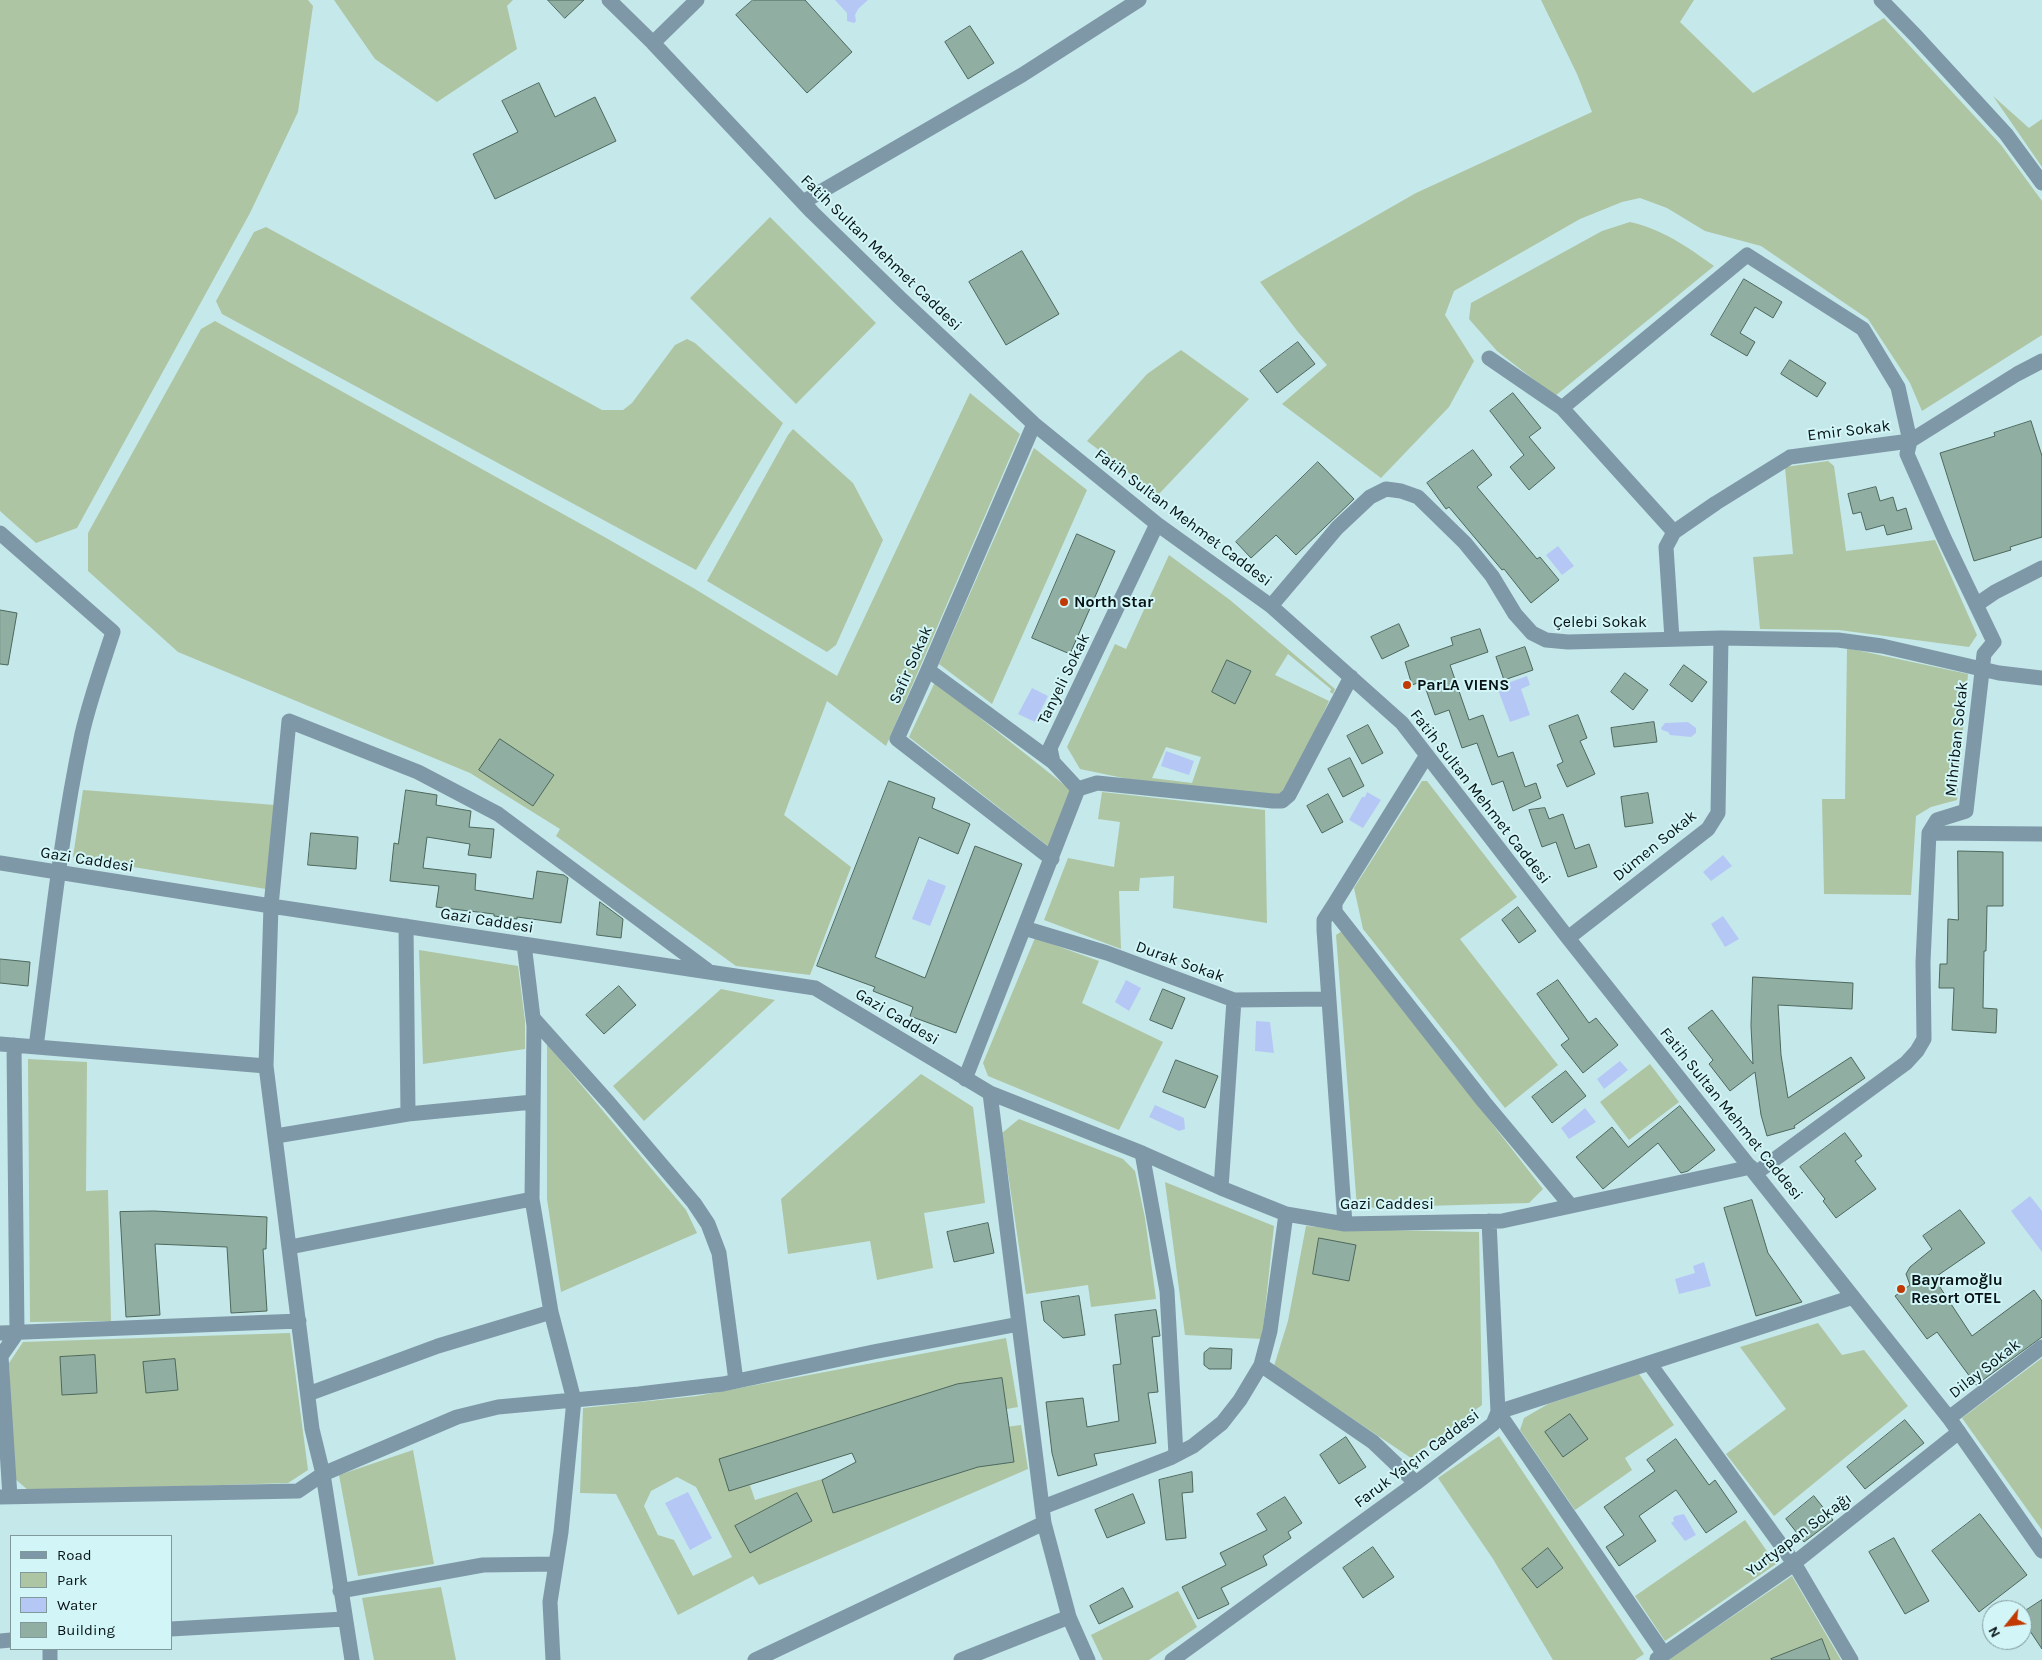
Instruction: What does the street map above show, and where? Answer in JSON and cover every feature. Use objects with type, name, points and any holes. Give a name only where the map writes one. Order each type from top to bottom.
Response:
[{"type":"street","name":"Fatih Sultan Mehmet Caddesi","points":[[609,0],[653,43],[803,202],[900,298],[1034,424],[1157,524],[1271,606],[1402,723],[1568,938],[1949,1418],[2042,1551]]},
{"type":"street","points":[[653,43],[697,0]]},
{"type":"street","points":[[803,202],[1022,75],[1138,0]]},
{"type":"street","points":[[1881,0],[2006,134],[2042,183]]},
{"type":"street","name":"Emir Sokak","points":[[1562,408],[1747,255],[1863,329],[1898,387],[1910,441],[1790,457],[1716,503],[1674,532]]},
{"type":"street","points":[[1489,358],[1562,408],[1674,532],[1666,547],[1672,639]]},
{"type":"street","points":[[1910,441],[2016,374],[2042,361]]},
{"type":"street","name":"Safir Sokak","points":[[1034,424],[897,739],[1052,859]]},
{"type":"street","name":"Mihriban Sokak","points":[[1910,441],[1907,454],[1994,642],[1984,654],[1966,811],[1937,820],[1929,832]]},
{"type":"street","name":"Çelebi Sokak","points":[[1271,606],[1337,528],[1370,498],[1386,490],[1401,491],[1418,498],[1465,543],[1492,576],[1515,614],[1532,632],[1546,640],[1568,642],[1721,638],[1838,640],[1882,646],[1998,673],[2042,678]]},
{"type":"street","name":"Tanyeli Sokak","points":[[1053,762],[1050,748],[1157,524]]},
{"type":"street","points":[[0,533],[113,632],[83,733],[59,874],[36,1047]]},
{"type":"street","points":[[1976,605],[1995,592],[2042,568]]},
{"type":"street","name":"Dümen Sokak","points":[[1568,938],[1708,829],[1718,813],[1721,638]]},
{"type":"street","points":[[928,670],[1053,762],[1078,789]]},
{"type":"street","points":[[1078,789],[1098,783],[1273,801],[1282,800],[1289,795],[1350,677]]},
{"type":"street","points":[[352,1660],[344,1619],[323,1474],[312,1429],[266,1066],[271,906],[289,721],[418,772],[498,814],[709,972]]},
{"type":"street","points":[[1346,1224],[1328,999],[1324,920],[1427,755]]},
{"type":"street","points":[[965,1078],[1078,789]]},
{"type":"street","points":[[1754,1170],[1906,1063],[1917,1051],[1924,1039],[1923,962],[1929,832],[2042,834]]},
{"type":"street","name":"Gazi Caddesi","points":[[0,863],[59,874],[815,988],[990,1093],[1142,1153],[1286,1214],[1346,1224],[1502,1221],[1754,1170]]},
{"type":"street","points":[[1335,903],[1335,912],[1484,1102],[1570,1206]]},
{"type":"street","points":[[406,926],[408,1114]]},
{"type":"street","name":"Durak Sokak","points":[[1024,928],[1107,953],[1234,1000],[1328,999]]},
{"type":"street","points":[[524,944],[533,1018],[532,1198],[551,1312],[574,1400],[561,1532],[550,1602],[553,1660]]},
{"type":"street","points":[[1221,1188],[1234,1000]]},
{"type":"street","points":[[533,1018],[609,1103],[694,1203],[708,1224],[719,1254],[736,1381]]},
{"type":"street","points":[[266,1066],[7,1044],[16,1332],[1,1356],[5,1497],[298,1491],[323,1474],[457,1417],[498,1407],[639,1394],[736,1381],[1019,1324]]},
{"type":"street","points":[[990,1093],[1044,1523],[1069,1617],[1088,1660]]},
{"type":"street","points":[[276,1136],[408,1114],[533,1102]]},
{"type":"street","points":[[1142,1153],[1167,1291],[1176,1455]]},
{"type":"street","points":[[290,1247],[532,1198]]},
{"type":"street","points":[[1043,1507],[1176,1455],[1193,1446],[1222,1423],[1240,1400],[1261,1365],[1270,1331],[1286,1214]]},
{"type":"street","points":[[1489,1221],[1498,1412],[1659,1657]]},
{"type":"street","name":"Faruk Yalçın Caddesi","points":[[1172,1660],[1416,1484],[1493,1424],[1498,1412],[1853,1297]]},
{"type":"street","points":[[308,1394],[438,1346],[551,1312]]},
{"type":"street","points":[[0,1333],[299,1321]]},
{"type":"street","name":"Dilay Sokak","points":[[1949,1418],[2042,1347]]},
{"type":"street","points":[[1648,1364],[1794,1563],[1852,1660]]},
{"type":"street","points":[[1261,1365],[1374,1442],[1416,1484]]},
{"type":"street","name":"Yurtyapan Sokağı","points":[[1659,1657],[1794,1563],[1959,1432]]},
{"type":"street","points":[[755,1660],[1044,1523]]},
{"type":"street","points":[[340,1590],[483,1565],[556,1564]]},
{"type":"street","points":[[961,1660],[1069,1617]]},
{"type":"street","points":[[172,1629],[344,1619]]},
{"type":"green space","points":[[0,0],[308,0],[313,6],[298,112],[250,213],[77,528],[36,543],[0,511]]},
{"type":"green space","points":[[334,0],[513,0],[507,6],[517,49],[437,102],[375,59]]},
{"type":"green space","points":[[1541,0],[1694,0],[1680,22],[1753,93],[1884,18],[2001,145],[2042,201],[2042,335],[1922,411],[1910,383],[1868,319],[1761,246],[1705,231],[1667,208],[1640,198],[1622,202],[1580,219],[1454,291],[1445,315],[1474,361],[1449,407],[1381,478],[1282,404],[1327,365],[1298,332],[1260,282],[1416,193],[1592,112],[1577,74]]},
{"type":"green space","points":[[1993,96],[2029,128],[2042,119],[2042,167]]},
{"type":"green space","points":[[770,217],[876,323],[796,404],[690,298]]},
{"type":"green space","points":[[1630,222],[1664,234],[1684,245],[1714,266],[1555,396],[1497,351],[1469,319],[1471,303],[1602,231]]},
{"type":"green space","points":[[266,227],[602,410],[623,410],[632,403],[675,345],[687,339],[695,343],[783,423],[696,570],[222,314],[216,301],[254,232]]},
{"type":"green space","points":[[215,321],[608,539],[695,589],[837,676],[970,393],[1020,434],[886,746],[827,701],[784,815],[851,867],[810,975],[736,966],[556,836],[560,829],[470,773],[178,652],[88,571],[88,533],[201,329]]},
{"type":"green space","points":[[1181,350],[1249,399],[1158,495],[1087,441],[1147,374]]},
{"type":"green space","points":[[793,429],[853,483],[883,540],[836,645],[827,652],[707,581]]},
{"type":"green space","points":[[1034,448],[1087,490],[992,704],[939,664]]},
{"type":"green space","points":[[1828,461],[1834,466],[1846,551],[1935,540],[1977,635],[1969,647],[1839,630],[1760,629],[1753,557],[1793,554],[1785,467]]},
{"type":"green space","points":[[1169,555],[1230,600],[1335,689],[1333,694],[1330,692],[1331,689],[1288,654],[1275,675],[1329,701],[1286,793],[1275,796],[1147,783],[1080,769],[1067,747],[1115,644],[1126,649]],"holes":[[[1166,747],[1201,757],[1192,783],[1152,778]]]},
{"type":"green space","points":[[1847,648],[1968,674],[1957,800],[1931,807],[1916,816],[1911,895],[1824,894],[1822,799],[1845,799]]},
{"type":"green space","points":[[935,682],[1072,791],[1049,847],[909,737]]},
{"type":"green space","points":[[1422,781],[1427,781],[1517,897],[1460,939],[1558,1065],[1505,1108],[1363,929],[1354,888]]},
{"type":"green space","points":[[83,790],[275,805],[266,889],[73,857]]},
{"type":"green space","points":[[1102,792],[1265,810],[1267,923],[1173,908],[1174,876],[1140,878],[1139,891],[1119,891],[1121,949],[1044,920],[1068,858],[1114,867],[1120,822],[1098,819]]},
{"type":"green space","points":[[1342,931],[1543,1189],[1529,1203],[1357,1208],[1336,935]]},
{"type":"green space","points":[[1035,938],[1099,961],[1082,1003],[1163,1042],[1119,1130],[988,1076],[983,1063]]},
{"type":"green space","points":[[419,950],[518,966],[525,1021],[525,1049],[423,1064]]},
{"type":"green space","points":[[721,989],[775,1000],[644,1121],[613,1086]]},
{"type":"green space","points":[[547,1044],[686,1210],[697,1233],[561,1292],[547,1199]]},
{"type":"green space","points":[[28,1059],[87,1062],[86,1191],[108,1190],[111,1321],[30,1322]]},
{"type":"green space","points":[[1650,1064],[1679,1102],[1629,1140],[1600,1102]]},
{"type":"green space","points":[[921,1074],[973,1107],[985,1203],[924,1213],[933,1268],[877,1280],[870,1241],[788,1254],[781,1199]]},
{"type":"green space","points":[[1019,1119],[1123,1159],[1135,1171],[1145,1218],[1156,1299],[1091,1307],[1088,1285],[1026,1294],[1002,1133]]},
{"type":"green space","points":[[1165,1182],[1274,1226],[1262,1339],[1185,1335]]},
{"type":"green space","points":[[1306,1226],[1341,1229],[1479,1232],[1482,1405],[1411,1458],[1274,1366],[1288,1321]]},
{"type":"green space","points":[[1818,1323],[1842,1355],[1864,1350],[1908,1406],[1774,1516],[1726,1454],[1786,1409],[1740,1347]]},
{"type":"green space","points":[[290,1333],[308,1470],[288,1483],[29,1491],[14,1478],[9,1363],[23,1342]]},
{"type":"green space","points":[[1006,1338],[1018,1407],[969,1416],[750,1485],[755,1500],[975,1431],[1021,1425],[1028,1469],[759,1585],[753,1576],[678,1615],[616,1494],[580,1493],[583,1408],[697,1396]],"holes":[[[677,1477],[696,1487],[732,1557],[693,1576],[674,1540],[658,1535],[644,1506],[651,1491]]]},
{"type":"green space","points":[[2042,1358],[2042,1530],[1962,1418]]},
{"type":"green space","points":[[1639,1374],[1674,1425],[1625,1458],[1632,1470],[1575,1510],[1520,1430],[1524,1418],[1548,1404]]},
{"type":"green space","points":[[1499,1436],[1644,1654],[1635,1660],[1553,1660],[1493,1559],[1438,1478]]},
{"type":"green space","points":[[413,1450],[434,1564],[358,1576],[339,1475]]},
{"type":"green space","points":[[1745,1520],[1776,1564],[1665,1641],[1635,1596]]},
{"type":"green space","points":[[1792,1576],[1841,1660],[1668,1660]]},
{"type":"green space","points":[[441,1587],[456,1660],[374,1660],[362,1598]]},
{"type":"green space","points":[[1178,1591],[1197,1627],[1149,1660],[1103,1660],[1091,1635]]},
{"type":"water","points":[[835,0],[868,0],[858,9],[854,23],[847,21],[847,13]]},
{"type":"water","points":[[1558,546],[1574,566],[1562,575],[1546,555]]},
{"type":"water","points":[[1527,676],[1530,685],[1521,689],[1530,715],[1510,722],[1497,687]]},
{"type":"water","points":[[1032,688],[1048,696],[1035,722],[1018,714]]},
{"type":"water","points":[[1688,722],[1696,728],[1696,733],[1691,737],[1670,735],[1661,728],[1665,723]]},
{"type":"water","points":[[1166,751],[1194,761],[1189,775],[1161,766]]},
{"type":"water","points":[[1367,792],[1381,800],[1363,828],[1349,820],[1362,797],[1365,797]]},
{"type":"water","points":[[1723,855],[1732,866],[1711,881],[1703,872]]},
{"type":"water","points":[[928,879],[946,886],[930,926],[912,919]]},
{"type":"water","points":[[1723,916],[1739,939],[1725,947],[1711,924]]},
{"type":"water","points":[[1126,980],[1141,988],[1129,1011],[1115,1002]]},
{"type":"water","points":[[1256,1021],[1270,1022],[1274,1053],[1255,1051]]},
{"type":"water","points":[[1620,1061],[1628,1070],[1604,1089],[1597,1079]]},
{"type":"water","points":[[1155,1105],[1184,1118],[1185,1129],[1179,1131],[1149,1117]]},
{"type":"water","points":[[1585,1108],[1596,1122],[1569,1139],[1561,1128]]},
{"type":"water","points":[[2030,1196],[2042,1211],[2042,1252],[2011,1211]]},
{"type":"water","points":[[1704,1262],[1711,1286],[1679,1294],[1675,1279],[1695,1273],[1693,1266]]},
{"type":"water","points":[[688,1492],[712,1538],[690,1550],[665,1503]]},
{"type":"water","points":[[1684,1514],[1696,1535],[1685,1541],[1671,1523],[1674,1521],[1673,1518],[1675,1516]]},
{"type":"building","points":[[548,0],[584,0],[565,18]]},
{"type":"building","points":[[753,0],[805,0],[852,52],[807,93],[736,15]]},
{"type":"building","points":[[970,26],[994,63],[968,79],[945,42]]},
{"type":"building","points":[[539,83],[555,117],[595,97],[616,141],[495,199],[473,154],[518,132],[502,101]]},
{"type":"building","points":[[1022,251],[1059,314],[1006,345],[969,282]]},
{"type":"building","points":[[1744,279],[1782,302],[1773,318],[1755,307],[1740,333],[1755,342],[1747,356],[1711,335]]},
{"type":"building","points":[[1298,342],[1315,364],[1277,393],[1260,371]]},
{"type":"building","points":[[1790,360],[1826,383],[1817,397],[1781,374]]},
{"type":"building","points":[[1513,393],[1541,428],[1529,437],[1555,468],[1529,490],[1510,467],[1524,455],[1490,411]]},
{"type":"building","points":[[2031,421],[2042,456],[2042,537],[2010,547],[2011,550],[1974,561],[1940,453],[1995,436],[1994,433]]},
{"type":"building","points":[[1473,450],[1492,475],[1477,487],[1537,559],[1540,557],[1559,580],[1531,603],[1504,569],[1502,570],[1449,507],[1446,509],[1427,483]]},
{"type":"building","points":[[1318,462],[1354,499],[1296,555],[1276,535],[1251,558],[1236,542]]},
{"type":"building","points":[[1876,487],[1880,501],[1893,497],[1897,511],[1906,508],[1912,529],[1887,535],[1884,525],[1866,530],[1861,512],[1853,514],[1848,494]]},
{"type":"building","points":[[1077,534],[1115,551],[1070,654],[1032,638]]},
{"type":"building","points":[[0,610],[17,613],[8,665],[0,664]]},
{"type":"building","points":[[1399,624],[1409,646],[1382,659],[1371,637]]},
{"type":"building","points":[[1480,629],[1488,652],[1450,665],[1469,720],[1483,715],[1498,757],[1513,752],[1525,787],[1536,783],[1541,798],[1513,811],[1503,781],[1492,785],[1477,743],[1462,748],[1449,710],[1435,715],[1423,681],[1412,685],[1405,662],[1453,645],[1451,638]]},
{"type":"building","points":[[1525,647],[1533,670],[1504,680],[1496,657]]},
{"type":"building","points":[[1227,660],[1251,671],[1235,704],[1212,692]]},
{"type":"building","points":[[1684,665],[1707,682],[1692,702],[1670,685]]},
{"type":"building","points":[[1625,673],[1648,690],[1633,710],[1611,692]]},
{"type":"building","points":[[1578,715],[1587,738],[1580,741],[1595,774],[1567,787],[1557,765],[1563,762],[1549,726]]},
{"type":"building","points":[[1654,722],[1657,742],[1614,747],[1611,728]]},
{"type":"building","points":[[1368,725],[1383,753],[1362,764],[1347,736]]},
{"type":"building","points":[[500,739],[554,775],[533,806],[479,770]]},
{"type":"building","points":[[1350,758],[1364,786],[1343,797],[1328,769]]},
{"type":"building","points":[[889,781],[935,798],[932,808],[970,824],[958,854],[919,837],[875,957],[925,978],[975,846],[1022,864],[956,1033],[910,1016],[913,1007],[873,991],[875,987],[817,966]]},
{"type":"building","points":[[406,790],[437,795],[436,805],[471,811],[469,827],[494,829],[491,858],[468,855],[470,844],[427,837],[423,868],[476,874],[475,890],[533,899],[537,871],[564,875],[568,878],[561,923],[517,917],[517,919],[494,916],[494,914],[436,907],[439,886],[390,881],[394,843],[398,844]]},
{"type":"building","points":[[1648,793],[1653,823],[1625,827],[1621,797]]},
{"type":"building","points":[[1328,794],[1343,822],[1322,833],[1307,806]]},
{"type":"building","points":[[1545,808],[1549,819],[1563,814],[1575,849],[1589,844],[1597,867],[1568,877],[1556,842],[1542,847],[1529,810]]},
{"type":"building","points":[[311,833],[358,837],[356,869],[308,865]]},
{"type":"building","points":[[1958,851],[2003,852],[2003,906],[1987,906],[1986,951],[1984,951],[1983,1008],[1997,1009],[1996,1033],[1952,1030],[1954,988],[1939,988],[1940,964],[1947,964],[1948,919],[1958,920]]},
{"type":"building","points":[[600,902],[623,919],[621,938],[597,935]]},
{"type":"building","points":[[1518,907],[1536,931],[1519,943],[1502,920]]},
{"type":"building","points":[[0,959],[30,962],[28,986],[0,983]]},
{"type":"building","points":[[1753,977],[1853,983],[1852,1009],[1778,1005],[1781,1055],[1788,1098],[1851,1057],[1865,1078],[1794,1126],[1795,1128],[1767,1136],[1761,1115],[1755,1072],[1730,1091],[1709,1064],[1713,1060],[1688,1028],[1712,1010],[1753,1064],[1751,1026]]},
{"type":"building","points":[[1558,980],[1589,1023],[1596,1018],[1618,1045],[1583,1073],[1561,1045],[1569,1039],[1537,994]]},
{"type":"building","points":[[619,986],[636,1005],[604,1034],[586,1015]]},
{"type":"building","points":[[1163,989],[1185,998],[1172,1029],[1150,1020]]},
{"type":"building","points":[[1176,1060],[1218,1076],[1205,1108],[1163,1092]]},
{"type":"building","points":[[1566,1071],[1586,1096],[1552,1123],[1532,1097]]},
{"type":"building","points":[[1680,1106],[1715,1150],[1688,1171],[1681,1173],[1658,1143],[1603,1189],[1576,1157],[1612,1127],[1628,1147]]},
{"type":"building","points":[[1845,1133],[1862,1156],[1855,1161],[1876,1189],[1836,1218],[1823,1201],[1825,1199],[1800,1167]]},
{"type":"building","points":[[1752,1200],[1768,1253],[1802,1302],[1756,1316],[1724,1208]]},
{"type":"building","points":[[1960,1210],[1985,1243],[1934,1278],[1972,1336],[2034,1290],[2042,1301],[2042,1337],[1976,1385],[1937,1332],[1927,1339],[1895,1296],[1910,1285],[1906,1274],[1910,1267],[1932,1249],[1923,1236]]},
{"type":"building","points":[[154,1211],[267,1217],[266,1249],[263,1249],[267,1311],[231,1313],[227,1247],[155,1244],[160,1315],[126,1317],[120,1212]]},
{"type":"building","points":[[988,1223],[994,1253],[954,1262],[947,1232]]},
{"type":"building","points":[[1319,1238],[1356,1245],[1349,1281],[1313,1274]]},
{"type":"building","points":[[1079,1296],[1085,1335],[1063,1338],[1044,1321],[1041,1302]]},
{"type":"building","points":[[1156,1310],[1160,1336],[1152,1337],[1158,1392],[1148,1393],[1156,1443],[1094,1454],[1097,1465],[1058,1476],[1052,1453],[1046,1402],[1083,1398],[1087,1427],[1119,1421],[1113,1365],[1121,1364],[1115,1315]]},
{"type":"building","points":[[1210,1348],[1232,1349],[1231,1369],[1209,1369],[1204,1365],[1204,1353]]},
{"type":"building","points":[[95,1355],[97,1393],[62,1395],[60,1357]]},
{"type":"building","points":[[175,1359],[178,1390],[146,1393],[143,1362]]},
{"type":"building","points":[[1002,1378],[1014,1462],[978,1467],[833,1513],[822,1480],[856,1462],[852,1453],[729,1491],[719,1459],[957,1384]]},
{"type":"building","points":[[1570,1414],[1588,1439],[1563,1457],[1545,1432]]},
{"type":"building","points":[[1905,1420],[1924,1443],[1865,1489],[1847,1467]]},
{"type":"building","points":[[1346,1437],[1366,1467],[1339,1484],[1320,1455]]},
{"type":"building","points":[[1676,1439],[1709,1485],[1715,1480],[1737,1512],[1706,1533],[1676,1490],[1639,1516],[1656,1541],[1619,1566],[1606,1547],[1624,1535],[1604,1507],[1655,1471],[1647,1460]]},
{"type":"building","points":[[1192,1472],[1193,1492],[1182,1493],[1186,1538],[1166,1540],[1159,1480]]},
{"type":"building","points":[[797,1493],[812,1521],[750,1553],[735,1526]]},
{"type":"building","points":[[1133,1494],[1145,1523],[1107,1538],[1095,1510]]},
{"type":"building","points":[[1814,1496],[1833,1520],[1804,1542],[1786,1519]]},
{"type":"building","points":[[1285,1497],[1302,1523],[1288,1532],[1291,1538],[1263,1556],[1267,1565],[1221,1588],[1229,1604],[1198,1619],[1182,1587],[1226,1565],[1220,1553],[1267,1530],[1257,1514]]},
{"type":"building","points":[[1980,1514],[2027,1575],[1995,1600],[1982,1600],[1982,1610],[1979,1612],[1932,1551]]},
{"type":"building","points":[[1894,1538],[1929,1601],[1905,1614],[1869,1552]]},
{"type":"building","points":[[1373,1547],[1394,1577],[1363,1598],[1343,1568]]},
{"type":"building","points":[[1548,1548],[1563,1568],[1537,1588],[1522,1569]]},
{"type":"building","points":[[1123,1588],[1133,1607],[1099,1624],[1090,1606]]},
{"type":"building","points":[[2042,1600],[2042,1649],[2032,1634],[2032,1606]]},
{"type":"building","points":[[1822,1639],[1830,1660],[1771,1659]]},
{"type":"place","name":"North Star","points":[[1064,602]]},
{"type":"place","name":"ParLA VIENS","points":[[1407,685]]},
{"type":"place","name":"Bayramoğlu Resort OTEL","points":[[1901,1289]]}]
